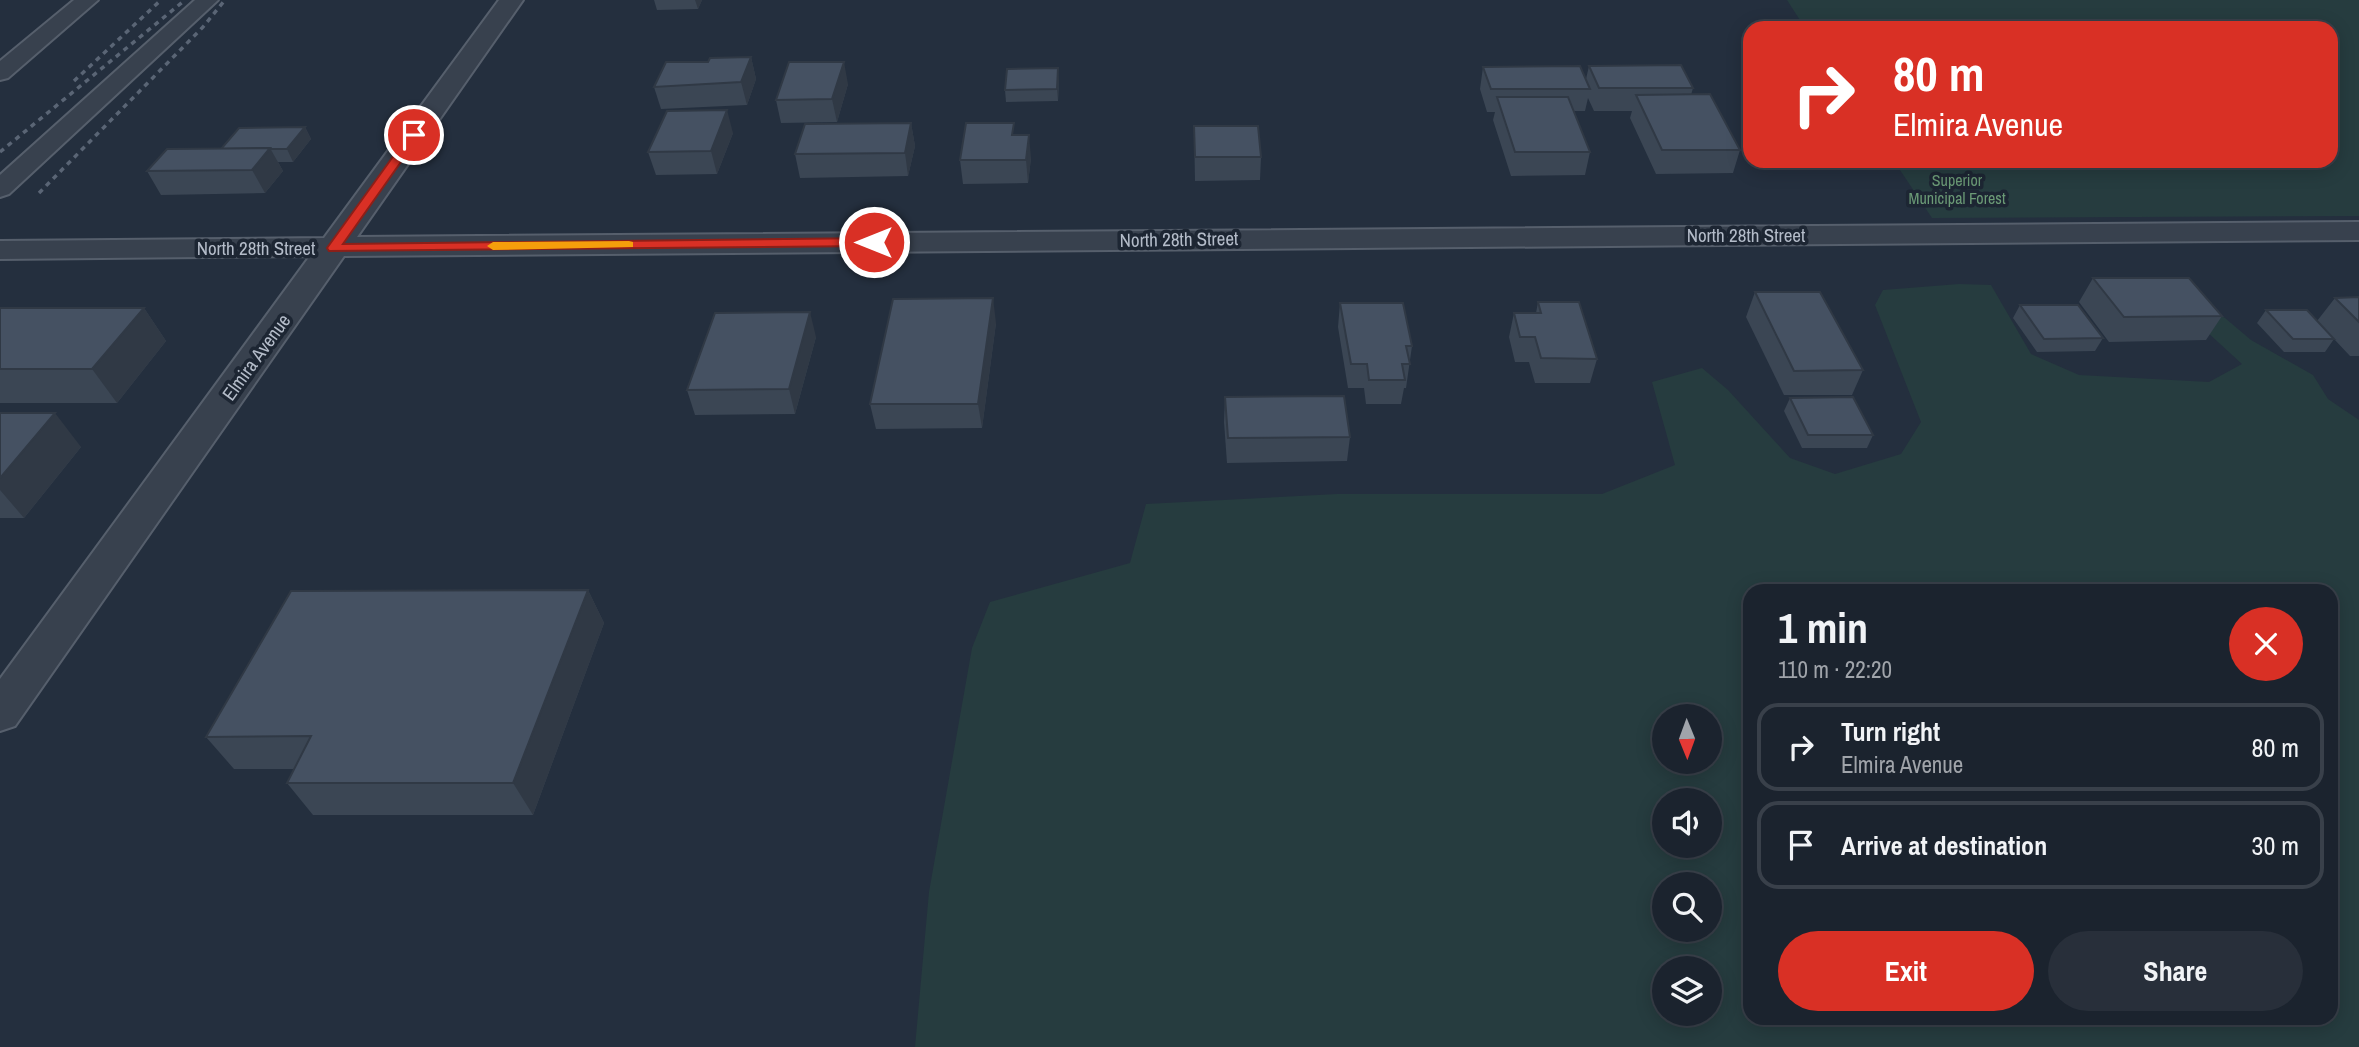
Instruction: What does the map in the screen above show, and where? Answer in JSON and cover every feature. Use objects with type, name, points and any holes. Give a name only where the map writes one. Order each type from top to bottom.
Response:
[{"type":"street","name":"Elmira Avenue","points":[[0,713],[511,0]]},
{"type":"street","name":"North 28th Street","points":[[0,250],[1259,238],[2359,232]]},
{"type":"lane","points":[[0,73],[87,0]]},
{"type":"lane","points":[[0,189],[207,0]]},
{"type":"green space","name":"Superior Municipal Forest","points":[[1787,0],[2359,0],[2359,216],[1932,218],[1899,168],[2338,168],[2338,21],[1800,21]]},
{"type":"green space","points":[[1959,284],[1991,285],[2031,354],[2079,375],[2209,382],[2242,364],[2206,331],[2195,302],[2225,318],[2251,340],[2313,375],[2328,399],[2359,420],[2359,1047],[915,1047],[929,892],[972,648],[990,602],[1130,563],[1146,504],[1337,494],[1602,494],[1675,465],[1652,382],[1702,368],[1728,390],[1790,458],[1835,474],[1901,454],[1921,422],[1875,305],[1883,290]]},
{"type":"building","points":[[751,57],[741,82],[654,87],[666,62],[708,62],[710,58]]},
{"type":"building","points":[[789,62],[844,62],[832,99],[776,100]]},
{"type":"building","points":[[1681,65],[1693,88],[1599,88],[1589,66]]},
{"type":"building","points":[[1580,66],[1590,89],[1491,89],[1483,67]]},
{"type":"building","points":[[1058,68],[1057,89],[1005,90],[1007,69]]},
{"type":"building","points":[[1710,94],[1740,150],[1662,150],[1636,95]]},
{"type":"building","points":[[1497,97],[1568,97],[1590,152],[1515,152]]},
{"type":"building","points":[[727,110],[711,151],[648,152],[667,111]]},
{"type":"building","points":[[911,123],[905,153],[795,154],[805,124]]},
{"type":"building","points":[[966,123],[1014,123],[1012,135],[1029,135],[1026,160],[960,160]]},
{"type":"building","points":[[1194,126],[1258,126],[1261,157],[1195,157]]},
{"type":"building","points":[[305,127],[287,149],[221,149],[239,128]]},
{"type":"building","points":[[270,148],[252,170],[147,171],[167,149]]},
{"type":"building","points":[[2093,278],[2189,278],[2222,316],[2124,317]]},
{"type":"building","points":[[1755,292],[1820,292],[1863,370],[1794,371]]},
{"type":"building","points":[[2359,297],[2359,322],[2335,298]]},
{"type":"building","points":[[993,298],[978,404],[870,404],[893,299]]},
{"type":"building","points":[[1538,302],[1579,302],[1597,359],[1541,358],[1535,337],[1520,337],[1514,313],[1541,313]]},
{"type":"building","points":[[1340,303],[1403,303],[1412,346],[1406,346],[1410,364],[1402,364],[1405,380],[1369,380],[1367,364],[1351,364]]},
{"type":"building","points":[[2020,305],[2078,305],[2103,338],[2044,339]]},
{"type":"building","points":[[0,308],[144,308],[92,369],[0,369]]},
{"type":"building","points":[[2266,310],[2307,310],[2334,339],[2293,339]]},
{"type":"building","points":[[810,312],[789,389],[687,390],[715,313]]},
{"type":"building","points":[[1344,396],[1350,437],[1228,438],[1225,397]]},
{"type":"building","points":[[1853,397],[1873,435],[1808,435],[1790,398]]},
{"type":"building","points":[[0,413],[55,413],[0,478]]},
{"type":"building","points":[[588,590],[513,783],[287,783],[311,736],[206,737],[291,591]]},
{"type":"railway","points":[[74,81],[161,0]]},
{"type":"railway","points":[[0,152],[185,0]]},
{"type":"railway","points":[[39,193],[203,27],[225,0]]},
{"type":"slow traffic","points":[[493,246],[629,245]]},
{"type":"route","points":[[414,135],[334,248],[874,242]]}]
